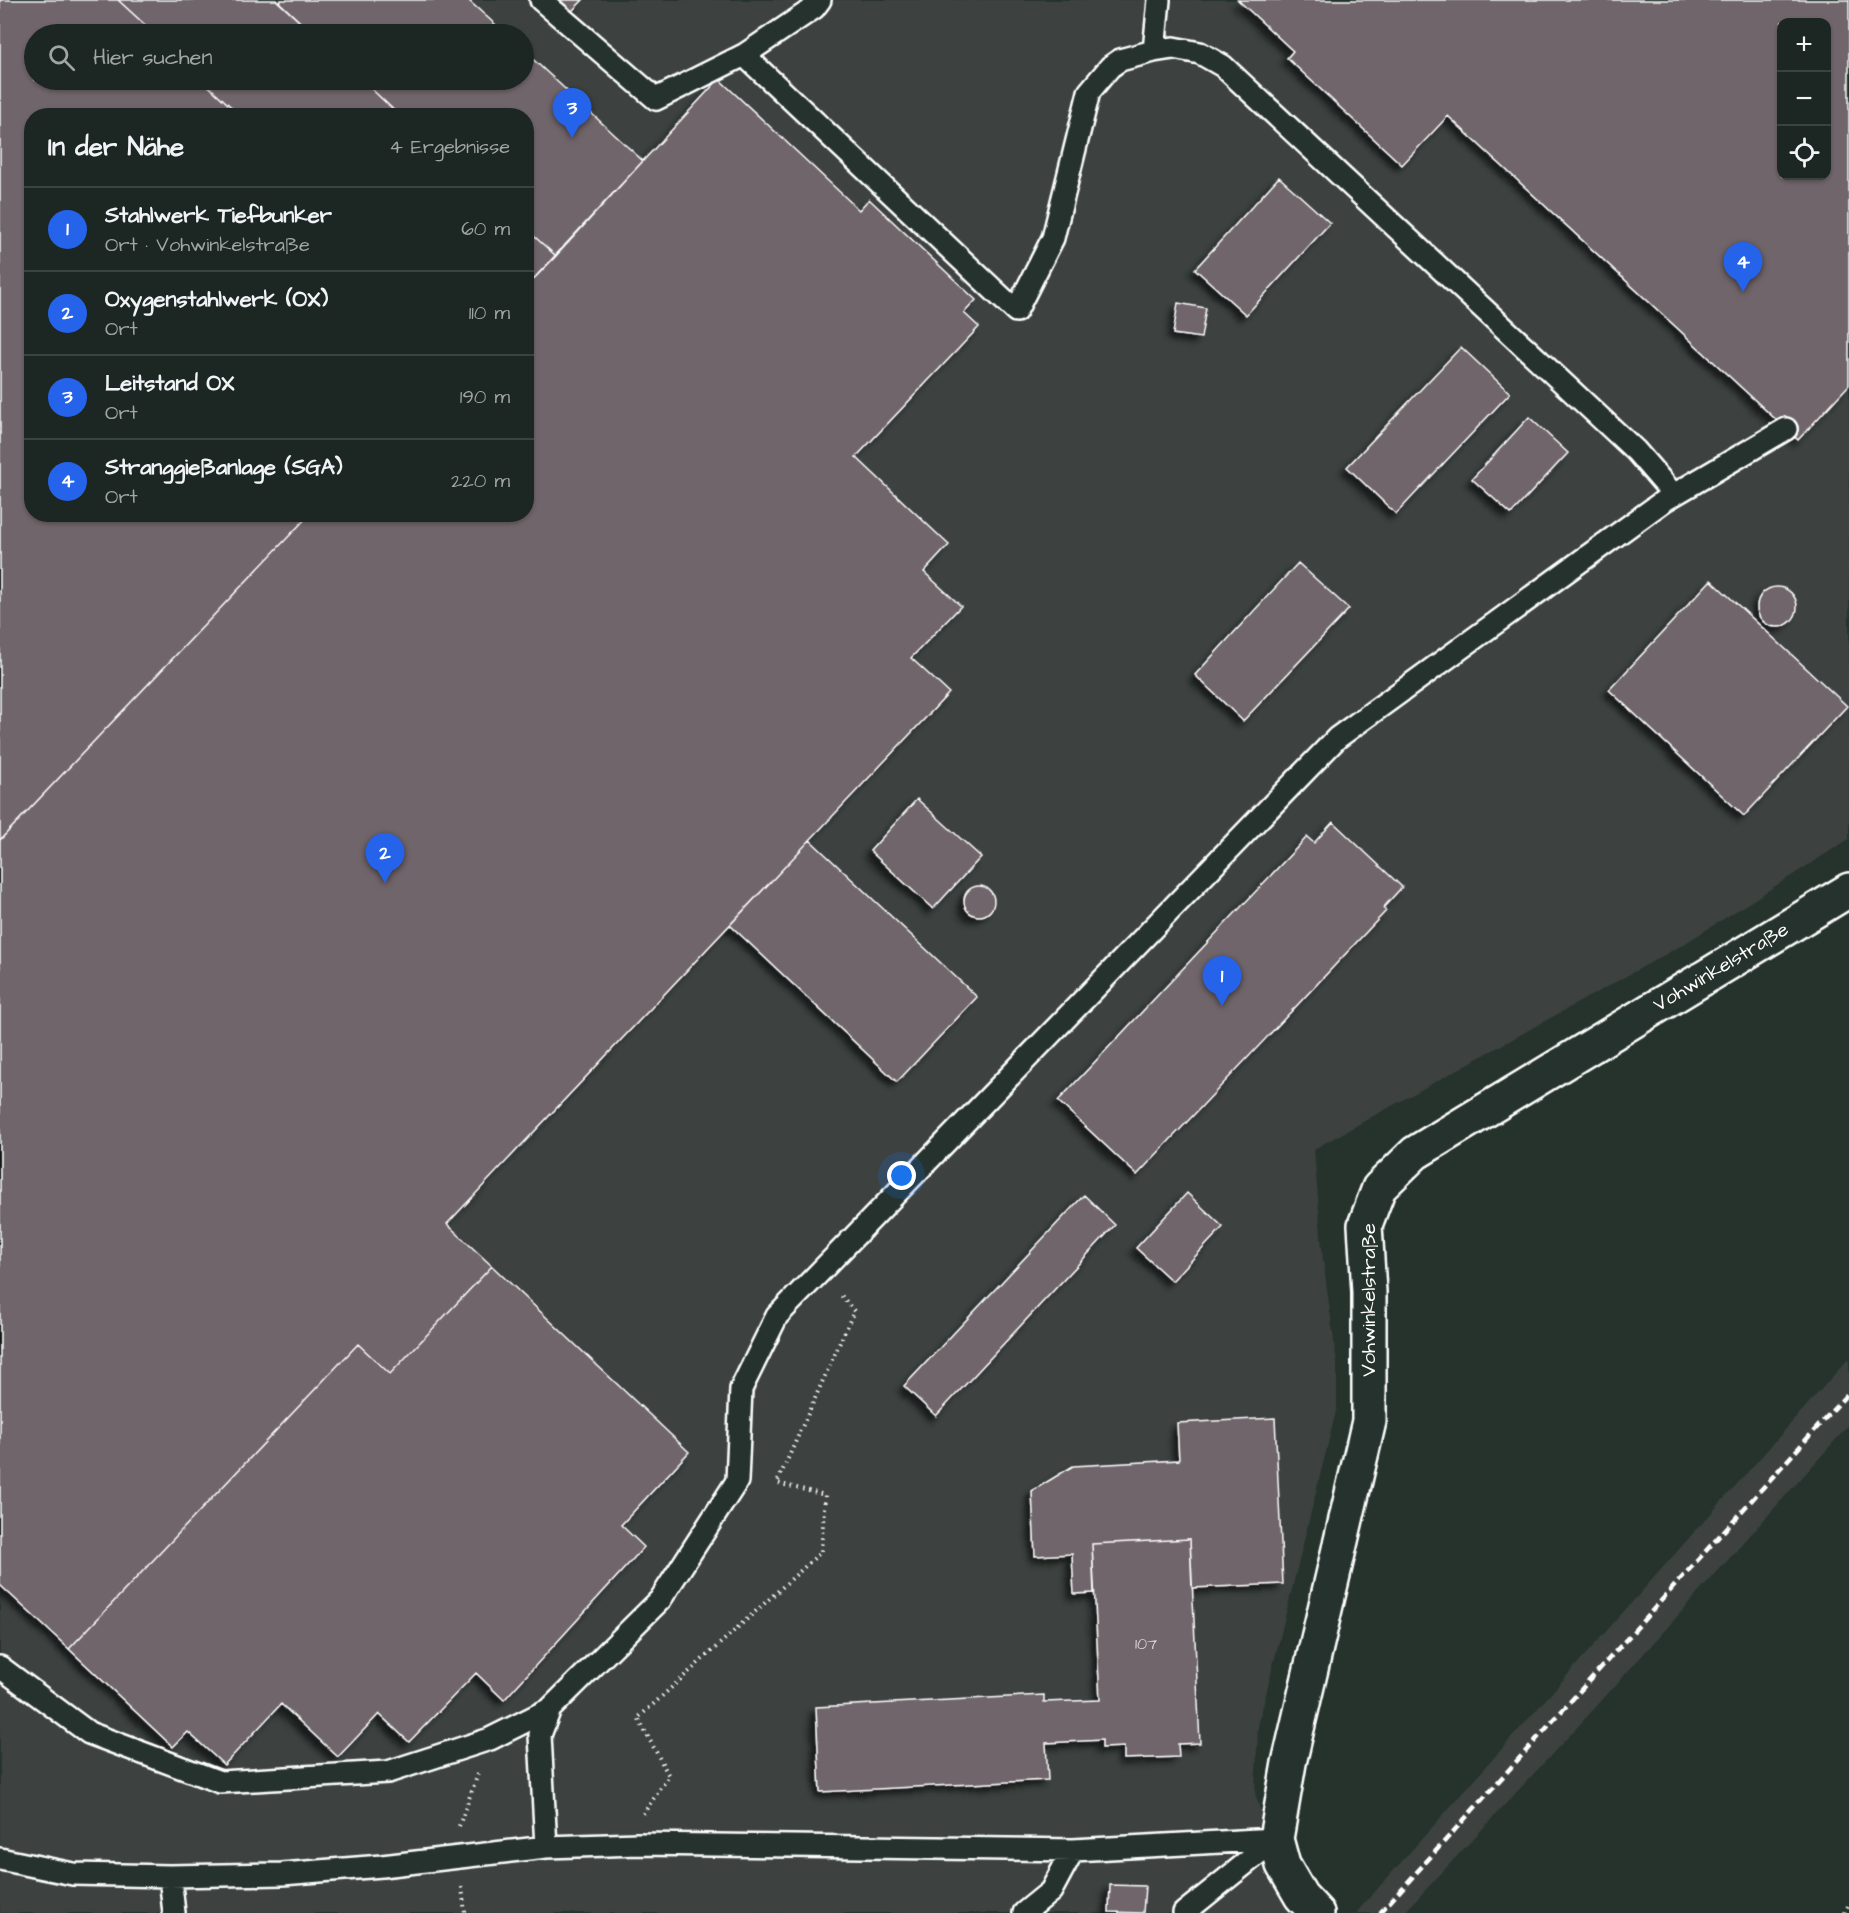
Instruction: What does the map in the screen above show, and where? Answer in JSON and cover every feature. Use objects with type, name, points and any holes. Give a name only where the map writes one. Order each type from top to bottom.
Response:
[{"type":"street","name":"Vohwinkelstraße","points":[[1317,1913],[1301,1896],[1283,1865],[1276,1839],[1289,1764],[1369,1421],[1369,1292],[1365,1225],[1379,1188],[1415,1153],[1849,890]]},
{"type":"lane","points":[[541,0],[656,99],[744,55],[814,8],[820,0]]},
{"type":"lane","points":[[1154,51],[1159,0]]},
{"type":"lane","points":[[744,55],[1016,311],[1053,238],[1089,92],[1110,67],[1120,60],[1173,48],[1200,53],[1223,66],[1636,451],[1674,495]]},
{"type":"lane","points":[[0,1667],[89,1733],[220,1782],[388,1772],[490,1738],[550,1708],[660,1600],[737,1481],[741,1389],[777,1316],[821,1270],[1337,738],[1573,565],[1674,495],[1786,429]]},
{"type":"lane","points":[[546,1846],[540,1735],[550,1708]]},
{"type":"lane","points":[[0,1858],[73,1874],[170,1876],[282,1874],[382,1866],[546,1846],[622,1844],[1072,1850],[1276,1839]]},
{"type":"lane","points":[[1184,1913],[1276,1839]]},
{"type":"lane","points":[[1024,1913],[1052,1891],[1072,1850]]},
{"type":"lane","points":[[170,1876],[174,1913]]},
{"type":"path","points":[[622,1844],[669,1776],[638,1718],[821,1552],[825,1495],[777,1483],[854,1311],[821,1270]]},
{"type":"path","points":[[1845,1913],[1849,1904]]},
{"type":"shaded area","points":[[0,0],[1849,0],[1849,839],[1684,944],[1314,1149],[1323,1260],[1337,1363],[1337,1407],[1258,1726],[1255,1793],[1292,1913],[0,1913]]},
{"type":"shaded area","points":[[1849,1358],[1849,1425],[1595,1708],[1404,1913],[1356,1913]]},
{"type":"building","points":[[0,0],[118,0],[144,24],[24,24],[24,90],[213,90],[232,108],[24,108],[24,522],[302,522],[0,840]]},
{"type":"building","points":[[118,0],[276,0],[302,24],[144,24]]},
{"type":"building","points":[[281,0],[468,0],[495,24],[302,24],[279,2]]},
{"type":"building","points":[[558,0],[583,0],[571,12]]},
{"type":"building","points":[[1238,0],[1849,0],[1849,385],[1798,440],[1448,116],[1402,165],[1287,58],[1293,51]]},
{"type":"building","points":[[534,60],[643,161],[556,256],[534,236],[534,108],[392,108],[373,90],[534,90]]},
{"type":"building","points":[[719,79],[859,210],[869,199],[976,300],[964,313],[979,327],[856,457],[949,545],[924,572],[961,606],[911,658],[949,693],[447,1224],[492,1266],[390,1374],[358,1344],[69,1649],[0,1585],[0,840],[302,522],[534,522],[534,278]]},
{"type":"building","points":[[213,90],[373,90],[392,108],[232,108]]},
{"type":"building","points":[[1279,177],[1330,223],[1246,315],[1195,269]]},
{"type":"building","points":[[534,236],[556,256],[534,279]]},
{"type":"building","points":[[1178,303],[1206,308],[1201,338],[1173,334]]},
{"type":"building","points":[[1461,347],[1510,393],[1396,514],[1347,467]]},
{"type":"building","points":[[1529,417],[1568,453],[1511,514],[1472,479]]},
{"type":"building","points":[[1298,563],[1349,609],[1243,721],[1195,675]]},
{"type":"building","points":[[1711,580],[1847,706],[1744,816],[1609,690]]},
{"type":"building","points":[[1777,587],[1785,588],[1791,593],[1796,599],[1796,615],[1791,621],[1785,626],[1777,627],[1769,626],[1763,621],[1758,615],[1757,607],[1758,599],[1763,593],[1769,588]]},
{"type":"building","points":[[917,799],[981,857],[933,909],[870,851]]},
{"type":"building","points":[[1333,822],[1402,887],[1383,908],[1386,911],[1137,1175],[1058,1101],[1307,837],[1314,843]]},
{"type":"building","points":[[810,840],[977,997],[897,1082],[730,925]]},
{"type":"building","points":[[979,886],[985,887],[993,895],[993,907],[985,915],[979,916],[973,915],[965,907],[964,901],[965,895],[973,887]]},
{"type":"building","points":[[1187,1193],[1223,1227],[1172,1281],[1136,1248]]},
{"type":"building","points":[[1084,1195],[1115,1225],[936,1416],[904,1386]]},
{"type":"building","points":[[492,1266],[689,1452],[621,1525],[644,1547],[504,1700],[476,1673],[409,1742],[379,1714],[338,1757],[281,1704],[224,1765],[188,1732],[173,1747],[69,1649],[358,1344],[390,1374]]},
{"type":"building","points":[[1275,1418],[1283,1584],[1192,1588],[1190,1539],[1092,1544],[1094,1593],[1074,1594],[1072,1554],[1035,1556],[1032,1491],[1073,1466],[1179,1460],[1177,1423]]},
{"type":"building","points":[[1190,1539],[1200,1743],[1178,1744],[1179,1757],[1124,1759],[1124,1747],[1102,1748],[1102,1740],[1046,1743],[1048,1780],[820,1792],[816,1707],[1044,1695],[1044,1702],[1100,1700],[1092,1544]]},
{"type":"building","points":[[1110,1885],[1145,1886],[1143,1913],[1109,1912]]},
{"type":"railway","points":[[1380,1913],[1849,1392]]},
{"type":"place","name":"Leitstand OX","points":[[572,138]]},
{"type":"place","name":"Stranggießanlage (SGA)","points":[[1743,292]]},
{"type":"place","name":"Oxygenstahlwerk (OX)","points":[[385,883]]},
{"type":"place","name":"Stahlwerk Tiefbunker","points":[[1222,1006]]}]
